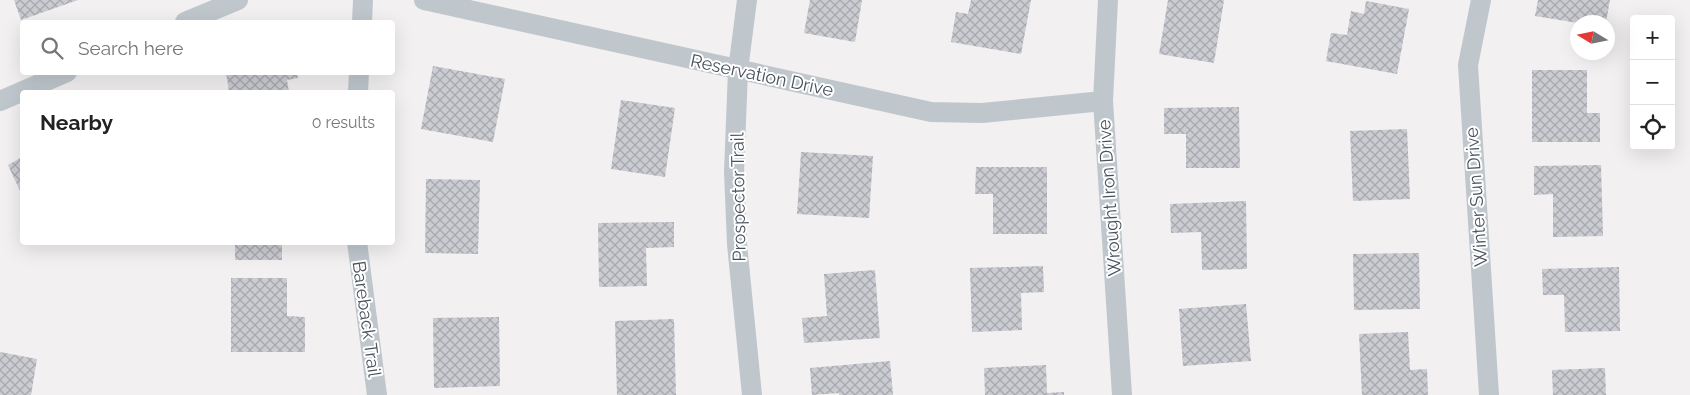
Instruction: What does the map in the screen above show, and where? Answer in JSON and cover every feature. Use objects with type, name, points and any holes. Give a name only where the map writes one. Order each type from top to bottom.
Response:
[{"type":"street","points":[[190,20],[238,0]]},
{"type":"street","points":[[362,20],[363,0]]},
{"type":"street","name":"Reservation Drive","points":[[424,0],[931,112],[982,113],[1103,101]]},
{"type":"street","name":"Prospector Trail","points":[[747,0],[738,70],[734,172],[737,244],[752,395]]},
{"type":"street","name":"Wrought Iron Drive","points":[[1108,0],[1103,101],[1122,395]]},
{"type":"street","name":"Winter Sun Drive","points":[[1481,0],[1468,65],[1489,395]]},
{"type":"street","points":[[25,90],[60,75]]},
{"type":"street","points":[[358,90],[359,75]]},
{"type":"street","points":[[0,101],[20,92]]},
{"type":"street","name":"Bareback Trail","points":[[357,245],[377,395]]},
{"type":"building","points":[[14,0],[78,0],[21,20]]},
{"type":"building","points":[[810,0],[862,0],[855,42],[804,33]]},
{"type":"building","points":[[971,0],[1031,0],[1021,54],[951,42],[956,12],[968,14]]},
{"type":"building","points":[[1168,0],[1224,0],[1214,63],[1159,54]]},
{"type":"building","points":[[1538,0],[1610,0],[1607,15],[1570,15],[1570,22],[1535,16]]},
{"type":"building","points":[[1366,1],[1409,9],[1397,74],[1326,61],[1331,33],[1347,35],[1351,11],[1364,14]]},
{"type":"building","points":[[433,66],[505,79],[493,142],[421,129]]},
{"type":"building","points":[[1532,70],[1587,70],[1587,113],[1600,113],[1600,142],[1532,142]]},
{"type":"building","points":[[226,75],[298,75],[298,78],[287,80],[289,90],[229,90]]},
{"type":"building","points":[[621,100],[675,108],[665,177],[611,169]]},
{"type":"building","points":[[1239,107],[1240,168],[1186,168],[1186,134],[1164,134],[1164,108]]},
{"type":"building","points":[[1407,129],[1410,199],[1353,201],[1350,131]]},
{"type":"building","points":[[801,152],[873,156],[869,218],[797,214]]},
{"type":"building","points":[[20,158],[20,191],[8,165]]},
{"type":"building","points":[[1601,165],[1603,236],[1553,237],[1553,194],[1534,195],[1534,166]]},
{"type":"building","points":[[976,167],[1047,167],[1047,234],[993,234],[993,194],[975,194]]},
{"type":"building","points":[[426,179],[480,180],[478,254],[425,253]]},
{"type":"building","points":[[1246,201],[1247,269],[1202,270],[1201,232],[1171,233],[1170,204]]},
{"type":"building","points":[[674,222],[674,247],[646,248],[647,286],[599,287],[598,223]]},
{"type":"building","points":[[235,245],[282,245],[282,260],[235,260]]},
{"type":"building","points":[[1419,253],[1420,309],[1354,310],[1353,254]]},
{"type":"building","points":[[1043,266],[1044,292],[1021,293],[1022,330],[972,332],[970,268]]},
{"type":"building","points":[[1619,267],[1620,331],[1565,332],[1564,295],[1543,295],[1542,269]]},
{"type":"building","points":[[875,270],[880,338],[804,343],[802,318],[827,316],[824,274]]},
{"type":"building","points":[[231,278],[287,278],[287,316],[305,317],[305,352],[231,352]]},
{"type":"building","points":[[1246,304],[1251,361],[1183,366],[1179,309]]},
{"type":"building","points":[[499,317],[500,386],[434,388],[433,318]]},
{"type":"building","points":[[674,319],[676,395],[617,395],[615,321]]},
{"type":"building","points":[[1408,332],[1410,370],[1427,369],[1428,395],[1362,395],[1359,334]]},
{"type":"building","points":[[0,352],[37,359],[31,395],[0,395]]},
{"type":"building","points":[[890,361],[893,395],[839,395],[839,393],[812,395],[810,368]]},
{"type":"building","points":[[1046,365],[1047,393],[1064,392],[1064,395],[985,395],[984,368]]},
{"type":"building","points":[[1605,368],[1606,395],[1553,395],[1552,370]]}]
